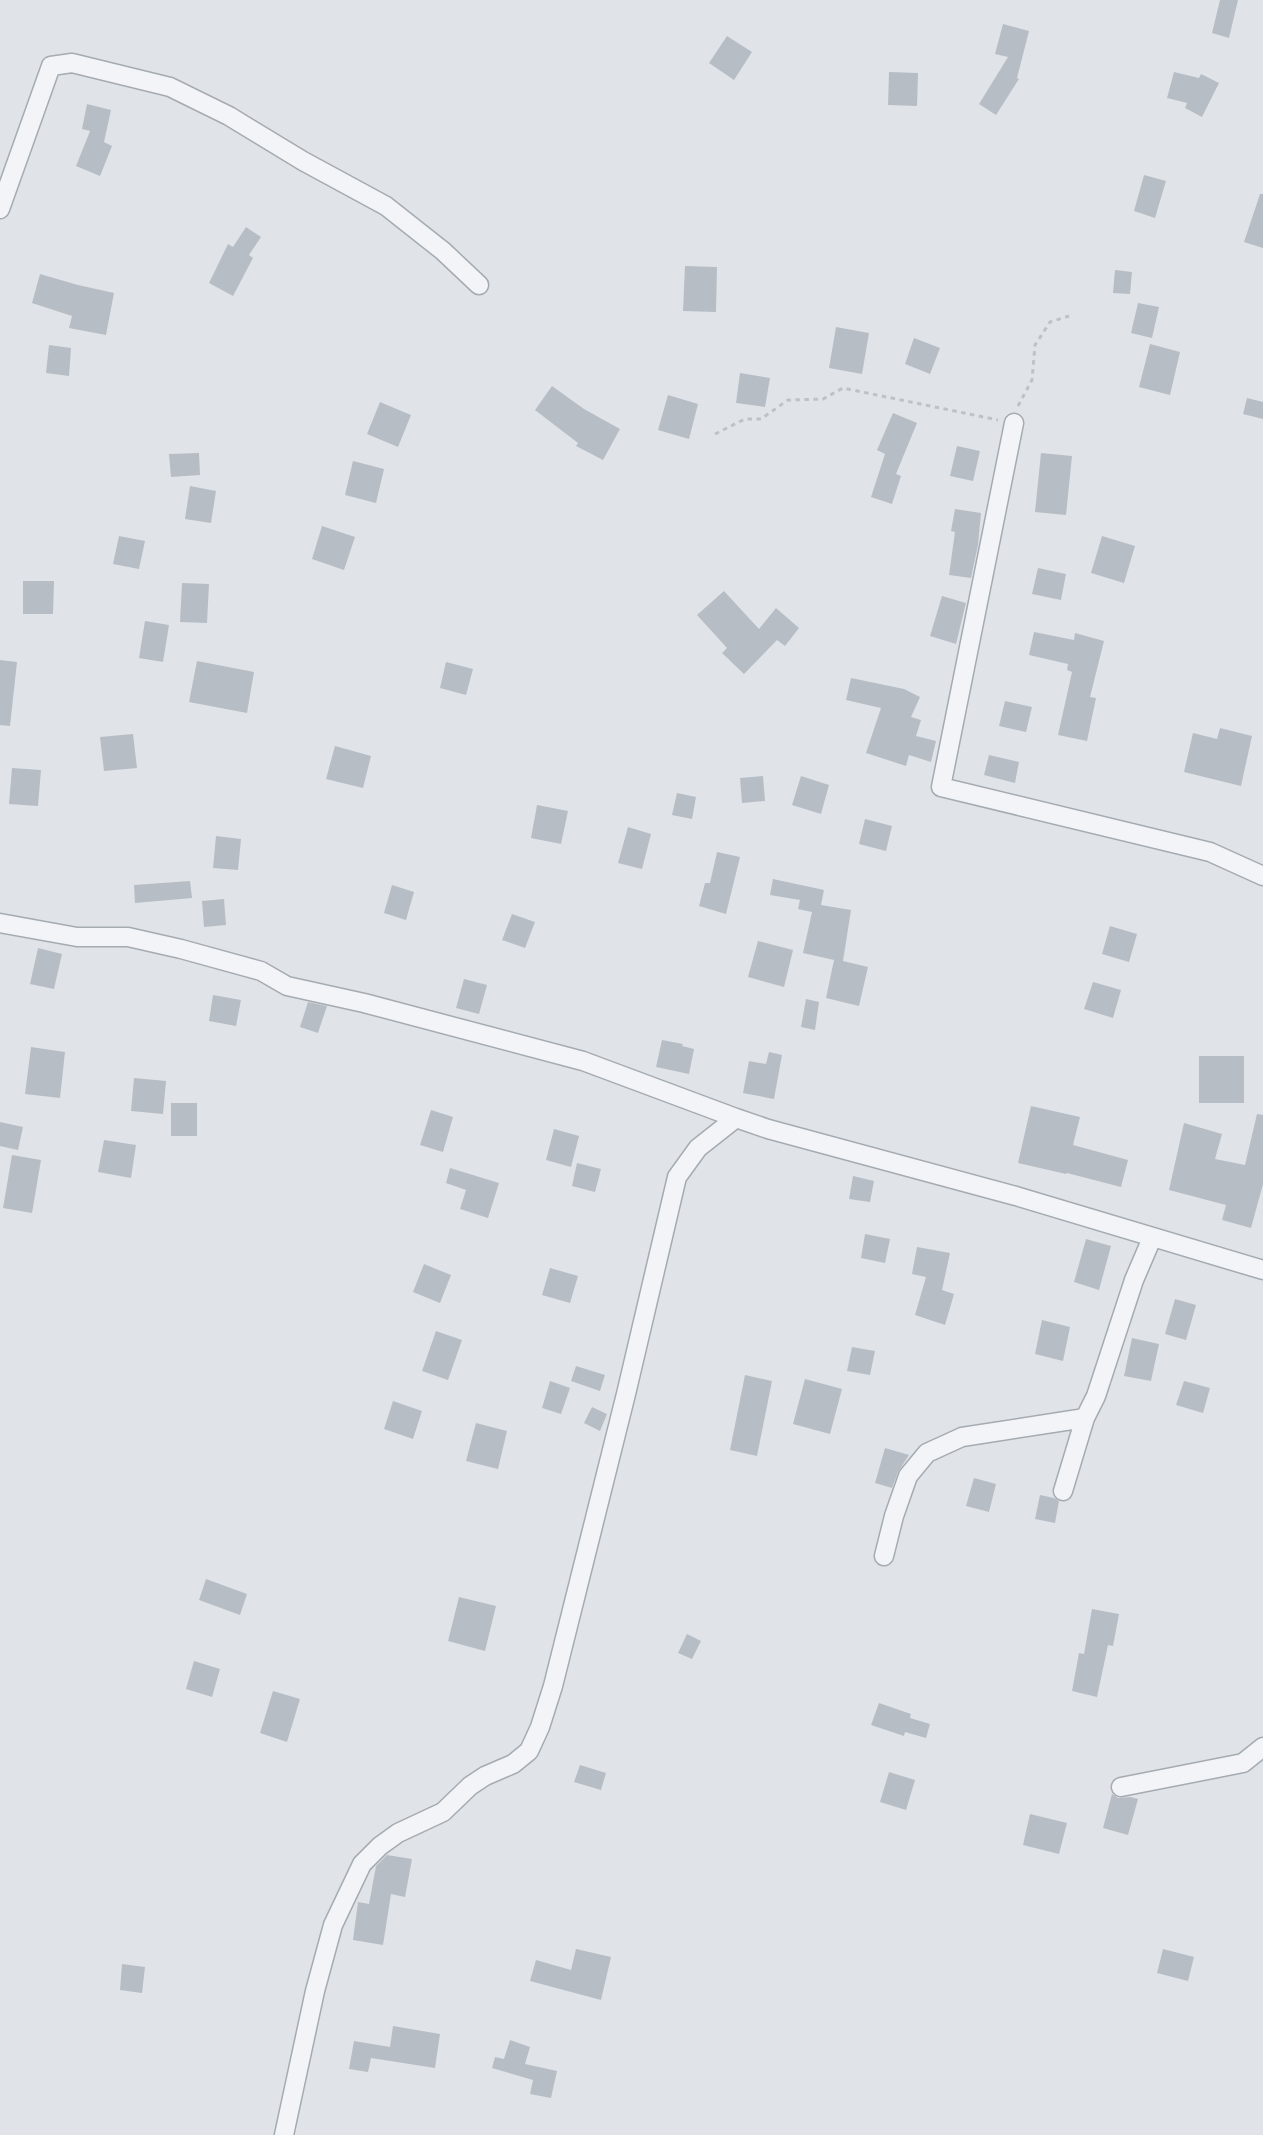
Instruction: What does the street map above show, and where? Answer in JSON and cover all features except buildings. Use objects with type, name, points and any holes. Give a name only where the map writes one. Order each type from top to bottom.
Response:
[{"type":"street","points":[[0,209],[51,66],[72,63],[170,87],[229,116],[303,161],[386,206],[443,251],[479,285]]},
{"type":"street","points":[[1014,423],[941,787],[1210,852],[1263,876]]},
{"type":"street","points":[[0,923],[77,937],[128,937],[181,949],[261,971],[287,986],[364,1003],[583,1061],[779,1132],[1016,1196],[1263,1270]]},
{"type":"street","points":[[284,2135],[315,1991],[333,1925],[362,1863],[398,1833],[443,1812],[470,1786],[485,1776],[513,1764],[529,1751],[540,1727],[553,1686],[626,1394],[677,1177],[698,1148],[736,1118]]},
{"type":"street","points":[[1063,1491],[1085,1418],[1096,1396],[1134,1280],[1152,1238]]},
{"type":"street","points":[[884,1556],[894,1516],[909,1476],[927,1453],[962,1437],[1085,1418]]},
{"type":"street","points":[[1121,1787],[1243,1763],[1263,1747]]},
{"type":"path","points":[[715,434],[745,419],[761,419],[788,400],[823,399],[843,388],[1014,423],[1018,402],[1032,380],[1035,345],[1050,322],[1069,316]]}]
